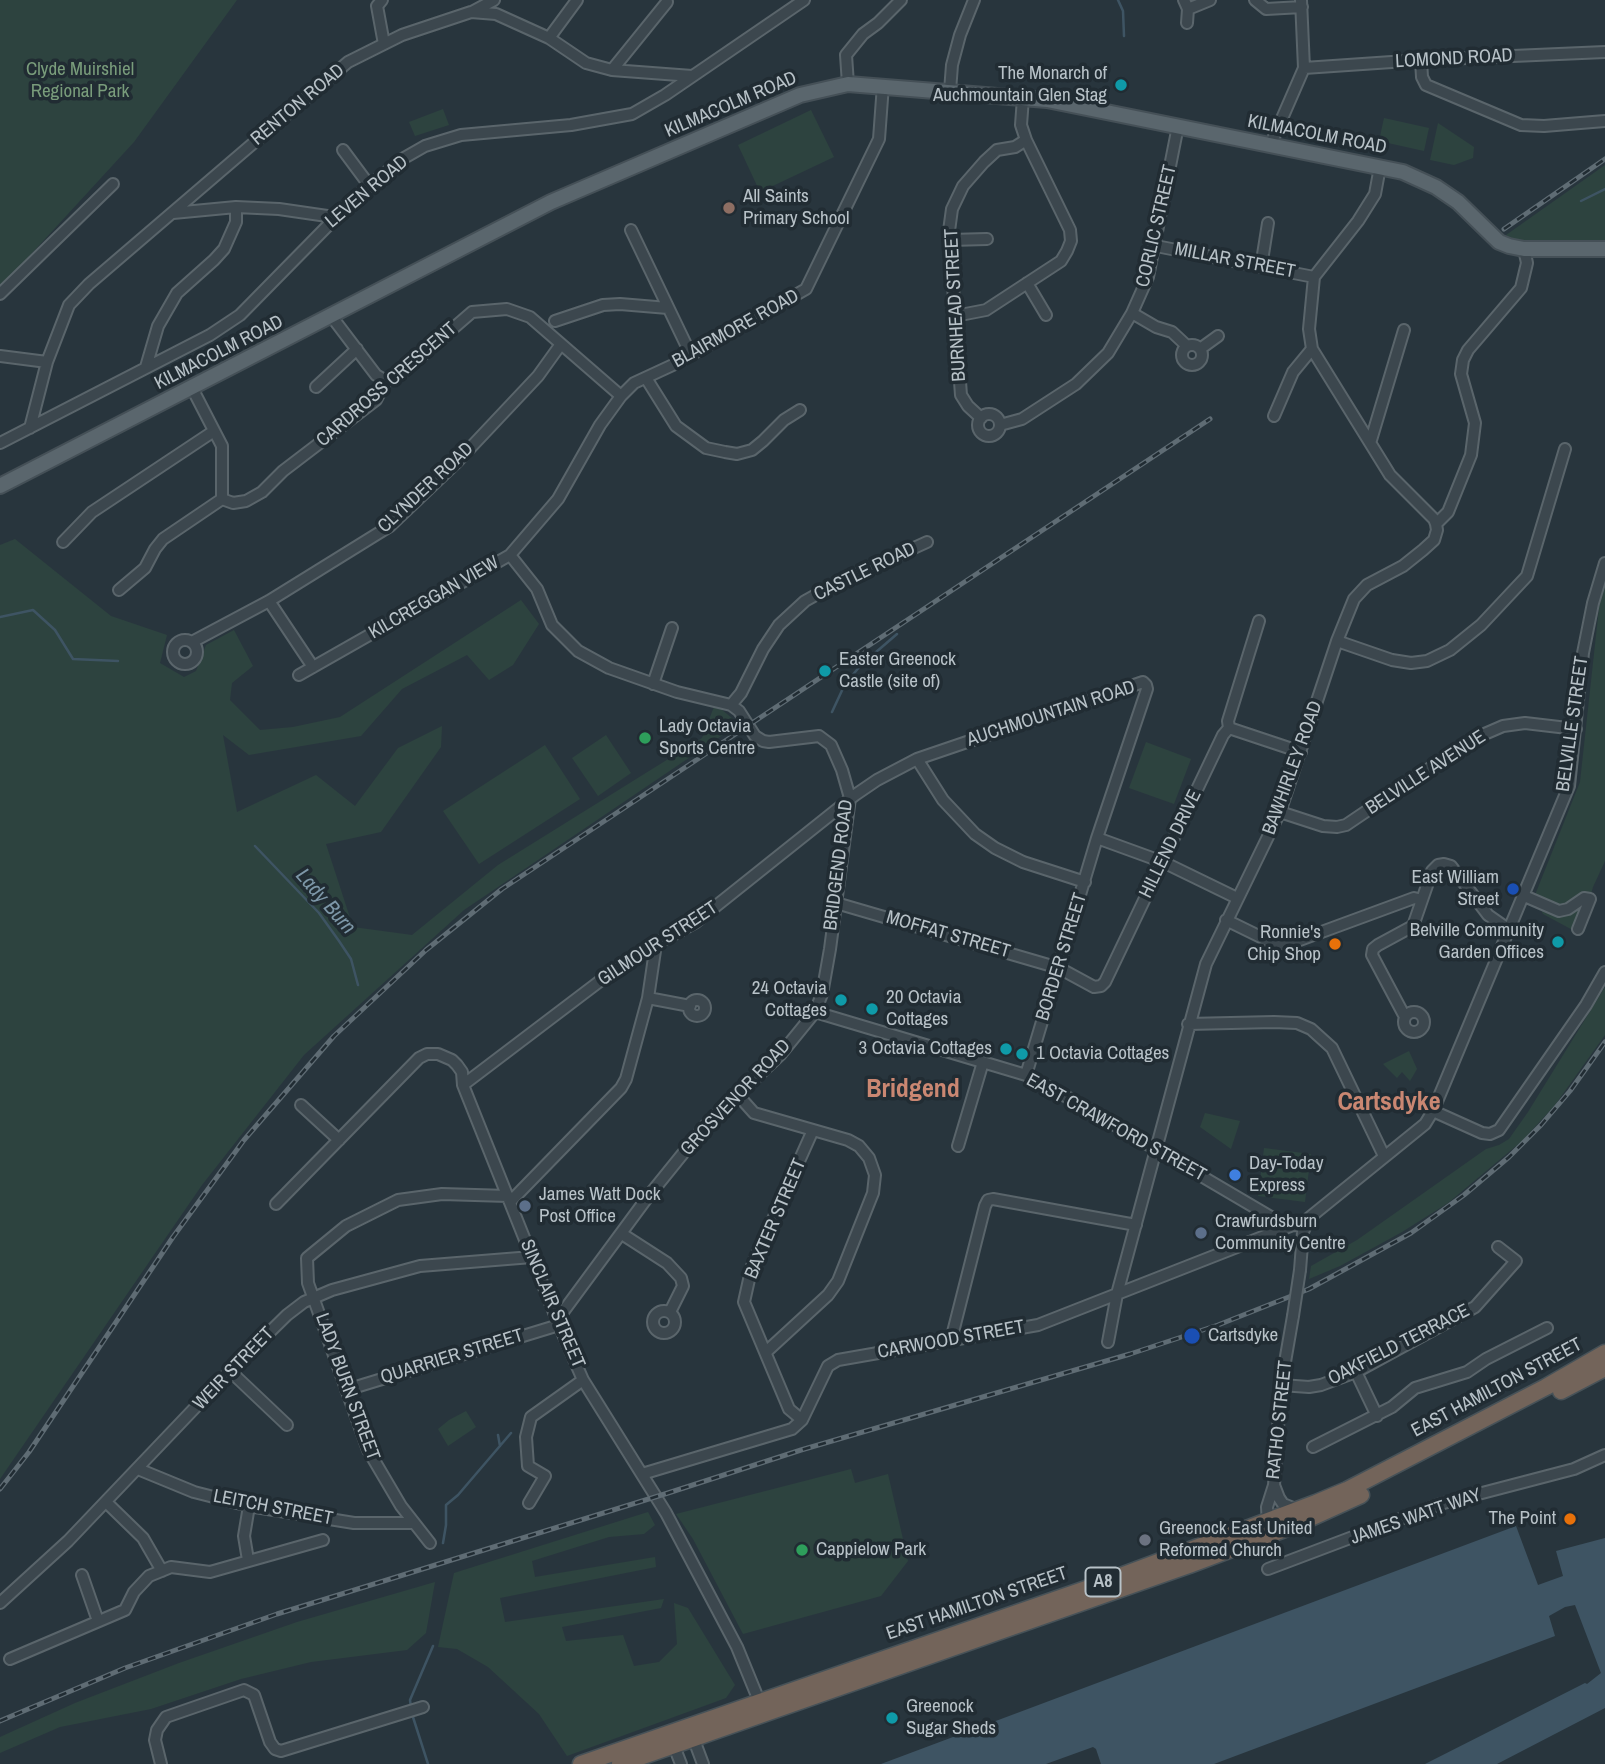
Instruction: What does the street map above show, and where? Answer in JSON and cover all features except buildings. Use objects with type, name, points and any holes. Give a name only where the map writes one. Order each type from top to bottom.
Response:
[{"type":"highway","name":"EAST HAMILTON STREET","points":[[1269,1528],[1298,1510],[1368,1479],[1546,1387],[1605,1353]]},
{"type":"highway","name":"EAST HAMILTON STREET","points":[[581,1764],[692,1733],[1352,1499],[1605,1368]]},
{"type":"highway","name":"EAST HAMILTON STREET","points":[[620,1764],[671,1739]]},
{"type":"main road","name":"KILMACOLM ROAD","points":[[0,486],[551,202],[800,95],[848,84],[1047,100],[1403,172],[1436,187],[1458,202],[1500,242],[1524,249],[1605,250]]},
{"type":"street","points":[[382,0],[377,5],[384,44]]},
{"type":"street","points":[[471,12],[494,0]]},
{"type":"street","points":[[549,38],[577,0]]},
{"type":"street","name":"LEVEN ROAD","points":[[0,443],[210,335],[240,315],[334,218],[369,185],[404,158],[435,142],[461,135],[620,118],[645,107],[804,0]]},
{"type":"street","points":[[848,84],[846,55],[863,34],[901,0]]},
{"type":"street","points":[[950,91],[952,65],[974,0]]},
{"type":"street","points":[[1187,23],[1186,4],[1210,0]]},
{"type":"street","points":[[1255,0],[1266,9],[1302,3],[1304,68],[1270,146]]},
{"type":"street","points":[[612,70],[667,2]]},
{"type":"street","name":"RENTON ROAD","points":[[30,428],[47,362],[69,305],[89,284],[348,62],[402,35],[471,12],[496,14],[549,38],[586,63],[612,70],[691,76]]},
{"type":"street","name":"LOMOND ROAD","points":[[1304,68],[1605,52]]},
{"type":"street","points":[[1421,60],[1422,77],[1426,85],[1521,125],[1605,121]]},
{"type":"street","name":"BLAIRMORE ROAD","points":[[621,396],[634,383],[691,355],[806,289],[878,139],[883,85]]},
{"type":"street","points":[[955,316],[986,310],[1061,261],[1071,241],[1063,212],[1021,125],[1023,97]]},
{"type":"street","name":"CORLIC STREET","points":[[981,418],[978,428],[985,435],[995,434],[1000,425],[1033,413],[1084,377],[1108,353],[1132,313],[1148,277],[1178,126]]},
{"type":"street","name":"BURNHEAD STREET","points":[[981,418],[961,395],[950,240],[952,209],[964,186],[984,162],[997,150],[1015,147],[1026,140]]},
{"type":"street","points":[[343,150],[369,185]]},
{"type":"street","points":[[1380,167],[1375,194],[1358,221],[1314,277],[1309,329],[1312,349],[1331,383],[1371,440],[1390,475],[1436,524]]},
{"type":"street","points":[[0,294],[113,184]]},
{"type":"street","points":[[146,367],[158,326],[177,293],[224,249],[236,222],[236,207]]},
{"type":"street","points":[[171,213],[236,207],[279,209],[334,218]]},
{"type":"street","points":[[1261,267],[1268,223]]},
{"type":"street","points":[[631,230],[691,355]]},
{"type":"street","points":[[950,240],[987,239]]},
{"type":"street","name":"MILLAR STREET","points":[[1156,246],[1314,277]]},
{"type":"street","name":"BAWHIRLEY ROAD","points":[[1108,1342],[1117,1294],[1206,964],[1280,812],[1354,598],[1367,585],[1403,566],[1434,540],[1436,524],[1448,512],[1471,455],[1475,423],[1461,374],[1463,360],[1468,350],[1521,288],[1527,263],[1524,249]]},
{"type":"street","points":[[1027,283],[1046,315]]},
{"type":"street","points":[[555,321],[603,305],[668,308]]},
{"type":"street","name":"CARDROSS CRESCENT","points":[[222,499],[233,503],[246,501],[262,492],[284,471],[376,400],[386,381],[397,377],[472,312],[507,309],[530,317],[621,396]]},
{"type":"street","points":[[1132,313],[1156,327],[1172,332],[1187,346]]},
{"type":"street","points":[[332,317],[376,375],[386,381]]},
{"type":"street","points":[[1371,440],[1404,330]]},
{"type":"street","points":[[1200,349],[1218,336]]},
{"type":"street","name":"CLYNDER ROAD","points":[[192,642],[269,601],[390,526],[457,462],[538,376],[561,344]]},
{"type":"street","points":[[1194,345],[1200,349],[1201,359],[1196,364],[1184,361],[1182,354],[1187,346],[1194,345]]},
{"type":"street","points":[[316,387],[357,349]]},
{"type":"street","points":[[1274,416],[1293,372],[1312,349]]},
{"type":"street","points":[[0,356],[47,362]]},
{"type":"street","points":[[646,378],[676,426],[706,448],[737,454],[752,450],[784,420],[800,410]]},
{"type":"street","points":[[119,590],[145,568],[163,539],[222,499],[223,452],[192,388]]},
{"type":"street","name":"KILCREGGAN VIEW","points":[[299,675],[510,555],[558,499],[600,425],[621,396]]},
{"type":"street","points":[[981,418],[991,414],[997,418],[1000,425]]},
{"type":"street","points":[[63,542],[92,512],[214,431]]},
{"type":"street","points":[[1337,641],[1392,660],[1411,663],[1427,661],[1450,650],[1482,625],[1527,576],[1565,449]]},
{"type":"street","name":"CASTLE ROAD","points":[[731,705],[741,693],[753,667],[779,625],[805,601],[839,582],[928,542]]},
{"type":"street","points":[[510,555],[537,589],[552,625],[578,652],[609,668],[653,684],[731,705]]},
{"type":"street","name":"BELVILLE STREET","points":[[1305,1224],[1425,1124],[1433,1111],[1569,786],[1583,653],[1593,603],[1605,563]]},
{"type":"street","points":[[269,601],[313,667]]},
{"type":"street","name":"HILLEND DRIVE","points":[[1059,968],[1094,987],[1105,982],[1223,735],[1229,728],[1228,720],[1259,621]]},
{"type":"street","points":[[653,684],[672,628]]},
{"type":"street","points":[[1240,638],[1253,641]]},
{"type":"street","name":"AUCHMOUNTAIN ROAD","points":[[850,798],[917,759],[1143,682],[1147,690],[1097,838]]},
{"type":"street","name":"BRIDGEND ROAD","points":[[731,705],[739,711],[755,736],[763,741],[769,743],[818,736],[831,745],[850,798],[822,994],[815,1012]]},
{"type":"street","name":"BELVILLE AVENUE","points":[[1280,812],[1323,826],[1346,825],[1473,739],[1503,726],[1525,723],[1576,729]]},
{"type":"street","points":[[1229,728],[1301,752]]},
{"type":"street","points":[[917,759],[943,800],[975,834],[1023,862],[1085,882]]},
{"type":"street","name":"GILMOUR STREET","points":[[463,1085],[604,978],[706,914],[850,798]]},
{"type":"street","points":[[1097,838],[1163,862],[1237,898]]},
{"type":"street","name":"BORDER STREET","points":[[1026,1075],[1097,838]]},
{"type":"street","points":[[1405,1017],[1372,955],[1378,945],[1413,926],[1432,871],[1438,865],[1444,863],[1451,866],[1488,915],[1508,929]]},
{"type":"street","points":[[1522,895],[1559,911],[1568,909],[1584,898],[1590,899],[1578,929]]},
{"type":"street","points":[[1226,920],[1275,944],[1289,944],[1414,898],[1422,900]]},
{"type":"street","name":"MOFFAT STREET","points":[[836,902],[1059,968]]},
{"type":"street","points":[[509,1199],[621,1088],[626,1079],[648,998],[656,944]]},
{"type":"street","points":[[1433,1111],[1482,1133],[1490,1134],[1499,1130],[1586,1005],[1605,972]]},
{"type":"street","points":[[648,998],[690,1006]]},
{"type":"street","name":"EAST CRAWFORD STREET","points":[[815,1012],[1026,1075],[1288,1227]]},
{"type":"street","name":"GROSVENOR ROAD","points":[[558,1322],[706,1125],[780,1055],[815,1012]]},
{"type":"street","points":[[1188,1024],[1274,1022],[1297,1023],[1311,1029],[1332,1048],[1384,1156]]},
{"type":"street","name":"SINCLAIR STREET","points":[[276,1203],[413,1064],[427,1054],[438,1054],[452,1060],[462,1072],[463,1085],[583,1380],[666,1513],[737,1647],[762,1708]]},
{"type":"street","points":[[958,1146],[983,1062]]},
{"type":"street","points":[[737,1094],[754,1113],[848,1140],[859,1146],[869,1158],[875,1175],[873,1193],[838,1281],[828,1295],[766,1352]]},
{"type":"street","points":[[301,1105],[339,1140]]},
{"type":"street","name":"BAXTER STREET","points":[[802,1420],[789,1409],[744,1302],[752,1266],[813,1130]]},
{"type":"street","name":"LADY BURN STREET","points":[[430,1543],[413,1523],[373,1460],[308,1283],[307,1258],[346,1226],[398,1200],[442,1194],[509,1199]]},
{"type":"street","points":[[951,1340],[988,1200],[1136,1225]]},
{"type":"street","points":[[1288,1227],[1305,1224]]},
{"type":"street","name":"RATHO STREET","points":[[1269,1528],[1267,1507],[1274,1485],[1281,1385],[1305,1224]]},
{"type":"street","name":"CARWOOD STREET","points":[[802,1420],[825,1372],[833,1363],[844,1358],[1038,1325],[1288,1227]]},
{"type":"street","points":[[622,1234],[667,1263],[681,1278],[682,1286],[670,1312]]},
{"type":"street","name":"OAKFIELD TERRACE","points":[[1281,1385],[1321,1385],[1356,1372],[1475,1307],[1516,1261],[1498,1247]]},
{"type":"street","name":"WEIR STREET","points":[[0,1603],[106,1502],[287,1315],[332,1290],[420,1266],[532,1257]]},
{"type":"street","name":"QUARRIER STREET","points":[[346,1390],[558,1322]]},
{"type":"street","points":[[1313,1447],[1377,1416],[1415,1388],[1467,1372],[1486,1359],[1547,1328]]},
{"type":"street","points":[[230,1371],[287,1425]]},
{"type":"street","points":[[1356,1372],[1377,1416]]},
{"type":"street","points":[[529,1503],[545,1476],[528,1466],[526,1437],[531,1417],[583,1380]]},
{"type":"street","points":[[642,1474],[789,1431],[802,1420]]},
{"type":"street","name":"JAMES WATT WAY","points":[[1268,1569],[1440,1504],[1574,1469],[1605,1455]]},
{"type":"street","name":"LEITCH STREET","points":[[138,1469],[194,1492],[249,1506],[354,1522],[413,1523]]},
{"type":"street","points":[[1274,1485],[1283,1504],[1298,1510]]},
{"type":"street","points":[[106,1502],[143,1538],[162,1571]]},
{"type":"street","points":[[248,1560],[244,1536],[249,1506]]},
{"type":"street","points":[[10,1659],[125,1609],[134,1592],[149,1576],[171,1567],[210,1572],[248,1560],[308,1550],[323,1540]]},
{"type":"street","points":[[82,1575],[98,1621]]},
{"type":"street","points":[[161,1764],[155,1740],[157,1730],[166,1717],[244,1690],[254,1695],[270,1742],[281,1751],[423,1707]]},
{"type":"street","points":[[692,1733],[703,1764]]},
{"type":"street","points":[[671,1739],[681,1764]]},
{"type":"green space","name":"Clyde Muirshiel Regional Park","points":[[0,0],[237,0],[134,142],[0,288]]},
{"type":"green space","points":[[443,109],[449,125],[415,136],[409,122]]},
{"type":"green space","points":[[811,110],[834,157],[760,192],[738,145]]},
{"type":"green space","points":[[1384,118],[1429,128],[1424,151],[1379,141]]},
{"type":"green space","points":[[1438,123],[1474,147],[1473,158],[1454,165],[1430,160]]},
{"type":"green space","points":[[1605,165],[1605,245],[1511,241],[1506,235]]},
{"type":"green space","points":[[15,539],[111,616],[167,635],[160,663],[184,677],[196,671],[206,645],[234,630],[253,666],[232,683],[230,700],[260,730],[293,727],[340,717],[521,600],[539,624],[513,665],[489,680],[467,655],[402,689],[361,736],[249,755],[223,735],[237,812],[316,775],[355,806],[398,748],[442,726],[441,747],[381,832],[326,844],[353,927],[412,935],[498,865],[702,738],[715,704],[739,724],[464,910],[304,1055],[202,1185],[0,1479],[0,545]]},
{"type":"green space","points":[[1605,584],[1605,861],[1593,887],[1580,934],[1543,914],[1535,895],[1580,782],[1600,599]]},
{"type":"green space","points":[[606,735],[631,773],[598,796],[572,758]]},
{"type":"green space","points":[[1146,742],[1191,759],[1174,804],[1129,788]]},
{"type":"green space","points":[[545,745],[580,799],[479,864],[443,811]]},
{"type":"green space","points":[[1605,987],[1605,1035],[1555,1105],[1522,1141],[1448,1203],[1340,1266],[1309,1279],[1311,1266],[1357,1240],[1486,1149],[1509,1139]]},
{"type":"green space","points":[[1409,1051],[1417,1069],[1410,1081],[1402,1072],[1397,1078],[1383,1064]]},
{"type":"green space","points":[[1205,1113],[1240,1121],[1231,1149],[1200,1127]]},
{"type":"green space","points":[[1264,1148],[1311,1154],[1305,1202],[1258,1196]]},
{"type":"green space","points":[[466,1411],[476,1427],[448,1446],[438,1429]]},
{"type":"green space","name":"Cappielow Park","points":[[851,1469],[855,1483],[888,1474],[908,1561],[881,1596],[743,1634],[693,1539],[676,1514]]},
{"type":"green space","points":[[648,1512],[655,1525],[644,1534],[609,1537],[532,1561],[535,1577],[655,1557],[656,1567],[500,1598],[505,1622],[664,1599],[661,1608],[562,1627],[566,1641],[623,1635],[634,1666],[659,1662],[677,1644],[674,1603],[688,1608],[735,1685],[726,1698],[567,1756],[539,1714],[488,1667],[457,1649],[438,1647],[454,1573]]},
{"type":"green space","points":[[435,1582],[426,1633],[407,1650],[311,1662],[241,1679],[151,1709],[60,1727],[0,1753],[0,1737],[75,1703],[297,1622]]},
{"type":"water","points":[[1516,1526],[1538,1585],[1563,1576],[1556,1551],[1605,1538],[1605,1708],[1497,1764],[1425,1764],[1587,1684],[1601,1673],[1575,1605],[1549,1616],[1555,1636],[1214,1764],[1101,1764],[1093,1747],[1046,1764],[881,1764]]},
{"type":"waterway","points":[[1118,0],[1123,11],[1124,36]]},
{"type":"waterway","points":[[1581,201],[1605,189]]},
{"type":"waterway","points":[[0,617],[33,610],[55,630],[73,659],[118,661]]},
{"type":"waterway","points":[[832,712],[845,684],[861,665],[897,634]]},
{"type":"waterway","name":"Lady Burn","points":[[255,846],[319,913],[351,959],[358,985]]},
{"type":"waterway","name":"Lady Burn","points":[[443,1543],[446,1505],[458,1495],[511,1433]]},
{"type":"waterway","name":"Lady Burn","points":[[498,1435],[500,1446]]},
{"type":"waterway","name":"Lady Burn","points":[[411,1708],[410,1700],[433,1646]]},
{"type":"waterway","name":"Lady Burn","points":[[412,1714],[428,1764]]},
{"type":"railway","points":[[1504,229],[1605,159]]},
{"type":"railway","points":[[0,1489],[29,1452],[173,1237],[244,1140],[334,1036],[426,950],[502,889],[1210,419]]},
{"type":"railway","points":[[0,1721],[125,1668],[277,1614],[801,1450],[1130,1354],[1218,1325],[1309,1289],[1411,1233],[1464,1195],[1509,1157],[1541,1125],[1570,1091],[1605,1042]]},
{"type":"place","name":"The Monarch of Auchmountain Glen Stag","points":[[1121,85]]},
{"type":"place","name":"All Saints Primary School","points":[[729,208]]},
{"type":"place","name":"Easter Greenock Castle (site of)","points":[[825,671]]},
{"type":"place","name":"Lady Octavia Sports Centre","points":[[645,738]]},
{"type":"place","name":"East William Street","points":[[1513,889]]},
{"type":"place","name":"Belville Community Garden Offices","points":[[1558,942]]},
{"type":"place","name":"Ronnie's Chip Shop","points":[[1335,944]]},
{"type":"place","name":"24 Octavia Cottages","points":[[841,1000]]},
{"type":"place","name":"20 Octavia Cottages","points":[[872,1009]]},
{"type":"place","name":"3 Octavia Cottages","points":[[1006,1049]]},
{"type":"place","name":"1 Octavia Cottages","points":[[1022,1054]]},
{"type":"place","name":"Day-Today Express","points":[[1235,1175]]},
{"type":"place","name":"James Watt Dock Post Office","points":[[525,1206]]},
{"type":"place","name":"Crawfurdsburn Community Centre","points":[[1201,1233]]},
{"type":"place","name":"Cartsdyke","points":[[1192,1336]]},
{"type":"place","name":"The Point","points":[[1570,1519]]},
{"type":"place","name":"Greenock East United Reformed Church","points":[[1145,1540]]},
{"type":"place","name":"Cappielow Park","points":[[802,1550]]},
{"type":"place","name":"Greenock Sugar Sheds","points":[[892,1718]]},
{"type":"district","name":"Bridgend","points":[[913,1090]]},
{"type":"district","name":"Cartsdyke","points":[[1389,1103]]}]
